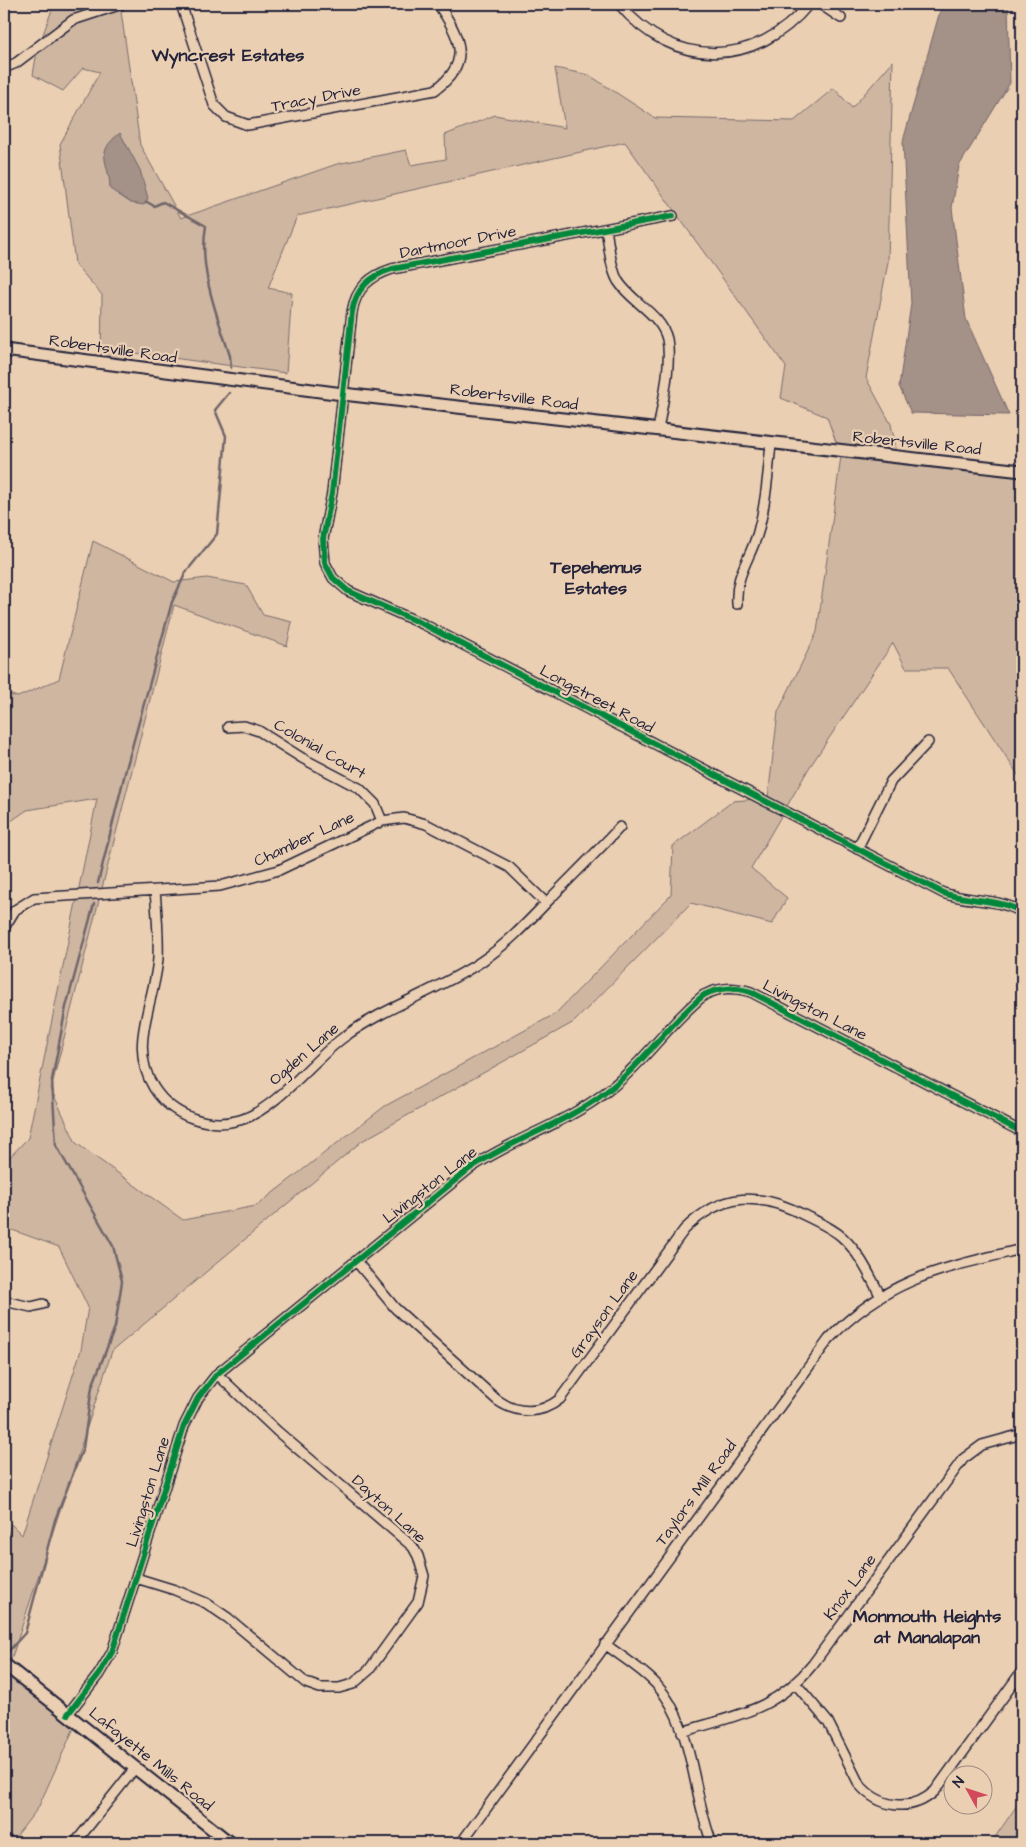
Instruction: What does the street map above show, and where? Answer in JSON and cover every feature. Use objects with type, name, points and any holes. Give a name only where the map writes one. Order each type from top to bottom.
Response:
[{"type":"street","points":[[4,68],[16,63],[73,20],[122,4]]},
{"type":"street","name":"Tracy Drive","points":[[181,4],[214,105],[226,117],[248,125],[435,90],[454,73],[460,53],[454,28],[438,4]]},
{"type":"street","points":[[619,4],[641,27],[667,43],[693,51],[719,52],[748,47],[768,40],[791,24],[809,4]]},
{"type":"street","points":[[820,4],[841,18]]},
{"type":"street","name":"Dartmoor Drive","points":[[343,394],[354,303],[362,287],[371,278],[392,269],[673,216]]},
{"type":"street","points":[[606,229],[617,279],[627,292],[660,324],[667,338],[668,357],[658,430]]},
{"type":"street","name":"Robertsville Road","points":[[4,350],[343,394],[1022,471]]},
{"type":"street","name":"Longstreet Road","points":[[343,394],[332,493],[322,548],[330,574],[340,586],[425,625],[943,893],[963,900],[1003,904],[1022,912]]},
{"type":"street","points":[[737,604],[736,587],[752,550],[761,519],[771,444]]},
{"type":"street","name":"Colonial Court","points":[[228,727],[244,726],[259,731],[302,758],[359,788],[375,804],[382,821]]},
{"type":"street","points":[[857,849],[891,781],[928,742]]},
{"type":"street","name":"Chamber Lane","points":[[4,928],[15,910],[34,898],[220,886],[263,876],[382,821],[404,818],[426,824],[509,867],[546,903]]},
{"type":"street","name":"Ogden Lane","points":[[155,891],[158,958],[142,1036],[145,1068],[155,1090],[174,1109],[192,1118],[215,1123],[240,1120],[262,1109],[344,1036],[372,1018],[483,961],[512,937],[620,827]]},
{"type":"street","name":"Livingston Lane","points":[[68,1714],[99,1674],[112,1652],[184,1426],[198,1398],[217,1374],[487,1157],[580,1109],[604,1094],[634,1069],[698,999],[719,989],[737,988],[751,992],[1022,1132]]},
{"type":"street","name":"Grayson Lane","points":[[356,1261],[395,1308],[412,1324],[497,1400],[505,1406],[522,1411],[538,1410],[560,1399],[684,1230],[703,1213],[724,1203],[748,1198],[771,1201],[789,1207],[832,1229],[851,1246],[880,1295]]},
{"type":"street","name":"Taylors Mill Road","points":[[461,1843],[816,1353],[840,1327],[880,1295],[937,1270],[1022,1249]]},
{"type":"street","points":[[4,1301],[32,1307],[43,1304]]},
{"type":"street","name":"Dayton Lane","points":[[136,1578],[175,1590],[206,1603],[228,1618],[306,1683],[327,1689],[344,1687],[363,1677],[414,1608],[422,1593],[424,1584],[423,1568],[413,1547],[277,1431],[217,1374]]},
{"type":"street","name":"Knox Lane","points":[[682,1732],[753,1711],[784,1693],[812,1664],[963,1459],[982,1445],[1022,1434]]},
{"type":"street","points":[[605,1644],[658,1686],[671,1704],[682,1732],[712,1843]]},
{"type":"street","name":"Lafayette Mills Road","points":[[4,1664],[230,1843]]},
{"type":"street","points":[[795,1683],[828,1722],[859,1784],[865,1791],[882,1802],[905,1806],[920,1801],[934,1791],[1022,1671]]},
{"type":"street","points":[[75,1843],[135,1768]]},
{"type":"shaded area","points":[[54,4],[120,4],[140,145],[181,218],[337,164],[406,150],[411,165],[446,159],[445,135],[495,115],[565,128],[555,68],[589,75],[655,118],[794,121],[834,88],[852,108],[893,61],[888,262],[866,378],[891,424],[899,462],[1022,476],[1022,781],[948,668],[906,668],[893,643],[809,768],[751,868],[787,898],[772,924],[691,903],[574,1022],[362,1141],[112,1351],[10,1663],[78,1719],[38,1808],[11,1843],[4,1843],[4,1554],[11,1524],[22,1535],[81,1350],[88,1307],[59,1247],[4,1227],[4,1163],[28,1138],[97,799],[27,810],[4,826],[4,693],[18,697],[59,679],[93,541],[174,582],[207,578],[246,585],[263,615],[292,622],[287,646],[174,605],[51,1089],[76,1143],[183,1220],[256,1206],[385,1106],[555,1014],[671,895],[673,846],[733,801],[768,798],[778,712],[817,632],[841,456],[827,417],[781,398],[786,367],[625,142],[297,216],[268,288],[292,293],[286,373],[127,352],[125,364],[101,362],[102,295],[75,264],[60,144],[100,72],[83,68],[63,91],[33,75],[37,51]]},
{"type":"shaded area","points":[[942,4],[1008,4],[1010,83],[959,166],[952,208],[966,319],[1009,415],[911,413],[899,386],[911,304],[903,141]]},
{"type":"shaded area","points":[[120,133],[140,170],[148,198],[144,205],[131,203],[110,189],[105,153],[112,140]]},
{"type":"shaded area","points":[[1022,1798],[1022,1843],[991,1843]]},
{"type":"waterway","points":[[147,202],[154,206],[163,202],[206,226],[204,242],[207,275],[210,292],[230,356],[231,368]]},
{"type":"waterway","points":[[98,883],[126,769],[172,602],[186,572],[217,534],[226,436],[215,410],[229,393]]},
{"type":"waterway","points":[[6,1654],[25,1633],[55,1520],[83,1448],[92,1387],[115,1327],[122,1281],[113,1246],[56,1145],[52,1080],[66,1007],[94,904]]},
{"type":"cycle path","points":[[673,216],[392,269],[377,275],[365,284],[357,296],[352,312],[332,493],[323,539],[325,563],[333,578],[348,591],[425,625],[943,893],[1003,904],[1022,912]]},
{"type":"cycle path","points":[[68,1714],[99,1674],[112,1652],[184,1426],[198,1398],[217,1374],[469,1169],[503,1149],[556,1123],[606,1092],[632,1069],[679,1018],[704,995],[716,990],[727,989],[751,992],[1022,1132]]},
{"type":"district","name":"Wyncrest Estates","points":[[228,55]]},
{"type":"district","name":"Tepehemus Estates","points":[[596,577]]},
{"type":"district","name":"Monmouth Heights at Manalapan","points":[[927,1626]]}]
